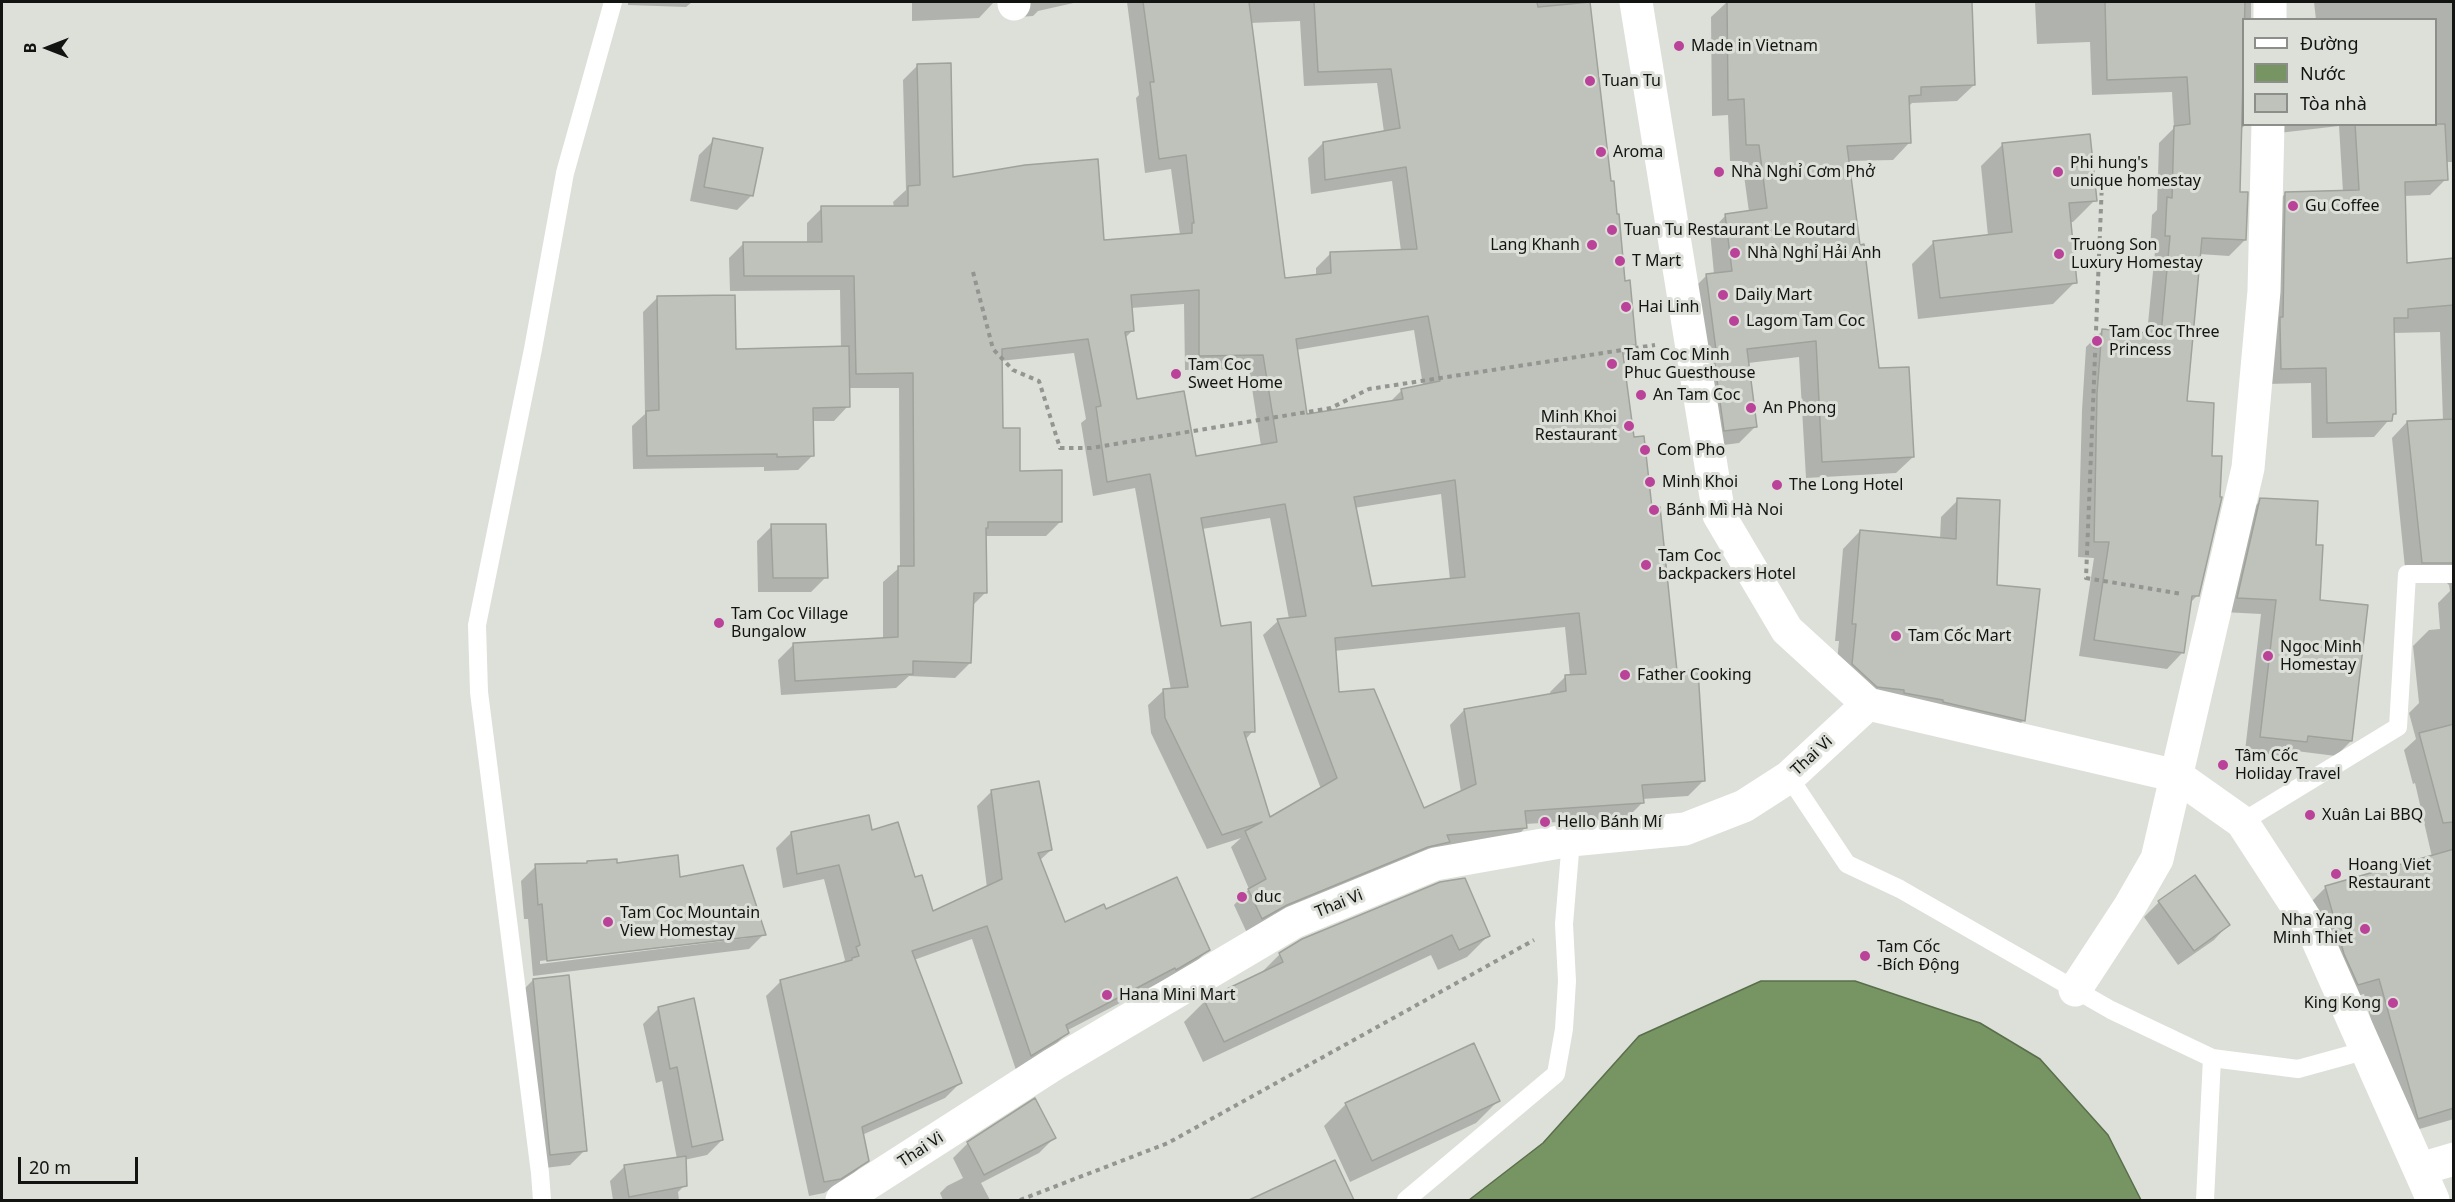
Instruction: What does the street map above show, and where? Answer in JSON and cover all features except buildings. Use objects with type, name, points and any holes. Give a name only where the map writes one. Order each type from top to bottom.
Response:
[{"type":"street","points":[[1636,2],[1719,515],[1786,630],[1868,704],[2177,776],[2242,822],[2315,934],[2433,1200]]},
{"type":"street","points":[[2270,2],[2270,18]]},
{"type":"street","points":[[2075,990],[2130,906],[2157,858],[2248,468],[2264,291],[2268,126]]},
{"type":"street","name":"Thai Vi","points":[[842,1200],[1054,1064],[1294,922],[1435,864],[1571,840],[1685,829],[1744,806],[1789,777],[1868,704]]},
{"type":"street","points":[[2420,1169],[2454,1159]]},
{"type":"lane","points":[[542,1200],[479,692],[477,625],[533,349],[565,173],[613,2]]},
{"type":"lane","points":[[2242,822],[2398,727],[2407,574],[2454,574]]},
{"type":"lane","points":[[1789,777],[1847,864],[1899,889],[2075,990],[2212,1058],[2298,1069],[2367,1050]]},
{"type":"lane","points":[[1406,1200],[1556,1074],[1564,1029],[1566,993],[1564,924],[1571,840]]},
{"type":"lane","points":[[2205,1200],[2212,1058]]},
{"type":"path","points":[[2102,182],[2086,578],[2218,600]]},
{"type":"path","points":[[973,272],[993,349],[1013,370],[1039,381],[1060,448],[1091,448],[1331,408],[1369,389],[1692,340]]},
{"type":"path","points":[[1020,1200],[1168,1143],[1564,924]]},
{"type":"water","points":[[1761,981],[1855,981],[1980,1023],[2040,1059],[2108,1135],[2141,1200],[1469,1200],[1543,1143],[1639,1036]]},
{"type":"place","name":"Made in Vietnam","points":[[1679,46]]},
{"type":"place","name":"Tuan Tu","points":[[1590,81]]},
{"type":"place","name":"Aroma","points":[[1601,152]]},
{"type":"place","name":"Nhà Nghỉ Cơm Phở","points":[[1719,172]]},
{"type":"place","name":"Phi hung's unique homestay","points":[[2058,172]]},
{"type":"place","name":"Gu Coffee","points":[[2293,206]]},
{"type":"place","name":"Tuan Tu Restaurant Le Routard","points":[[1612,230]]},
{"type":"place","name":"Lang Khanh","points":[[1592,245]]},
{"type":"place","name":"Nhà Nghỉ Hải Anh","points":[[1735,253]]},
{"type":"place","name":"Truong Son Luxury Homestay","points":[[2059,254]]},
{"type":"place","name":"T Mart","points":[[1620,261]]},
{"type":"place","name":"Daily Mart","points":[[1723,295]]},
{"type":"place","name":"Hai Linh","points":[[1626,307]]},
{"type":"place","name":"Lagom Tam Coc","points":[[1734,321]]},
{"type":"place","name":"Tam Coc Three Princess","points":[[2097,341]]},
{"type":"place","name":"Tam Coc Minh Phuc Guesthouse","points":[[1612,364]]},
{"type":"place","name":"Tam Coc Sweet Home","points":[[1176,374]]},
{"type":"place","name":"An Tam Coc","points":[[1641,395]]},
{"type":"place","name":"An Phong","points":[[1751,408]]},
{"type":"place","name":"Minh Khoi Restaurant","points":[[1629,426]]},
{"type":"place","name":"Com Pho","points":[[1645,450]]},
{"type":"place","name":"Minh Khoi","points":[[1650,482]]},
{"type":"place","name":"The Long Hotel","points":[[1777,485]]},
{"type":"place","name":"Bánh Mì Hà Noi","points":[[1654,510]]},
{"type":"place","name":"Tam Coc backpackers Hotel","points":[[1646,565]]},
{"type":"place","name":"Tam Coc Village Bungalow","points":[[719,623]]},
{"type":"place","name":"Tam Cốc Mart","points":[[1896,636]]},
{"type":"place","name":"Ngoc Minh Homestay","points":[[2268,656]]},
{"type":"place","name":"Father Cooking","points":[[1625,675]]},
{"type":"place","name":"Tâm Cốc Holiday Travel","points":[[2223,765]]},
{"type":"place","name":"Xuân Lai BBQ","points":[[2310,815]]},
{"type":"place","name":"Hello Bánh Mí","points":[[1545,822]]},
{"type":"place","name":"Hoang Viet Restaurant","points":[[2336,874]]},
{"type":"place","name":"duc","points":[[1242,897]]},
{"type":"place","name":"Tam Coc Mountain View Homestay","points":[[608,922]]},
{"type":"place","name":"Nha Yang Minh Thiet","points":[[2365,929]]},
{"type":"place","name":"Tam Cốc -Bích Động","points":[[1865,956]]},
{"type":"place","name":"Hana Mini Mart","points":[[1107,995]]},
{"type":"place","name":"King Kong","points":[[2393,1003]]}]
